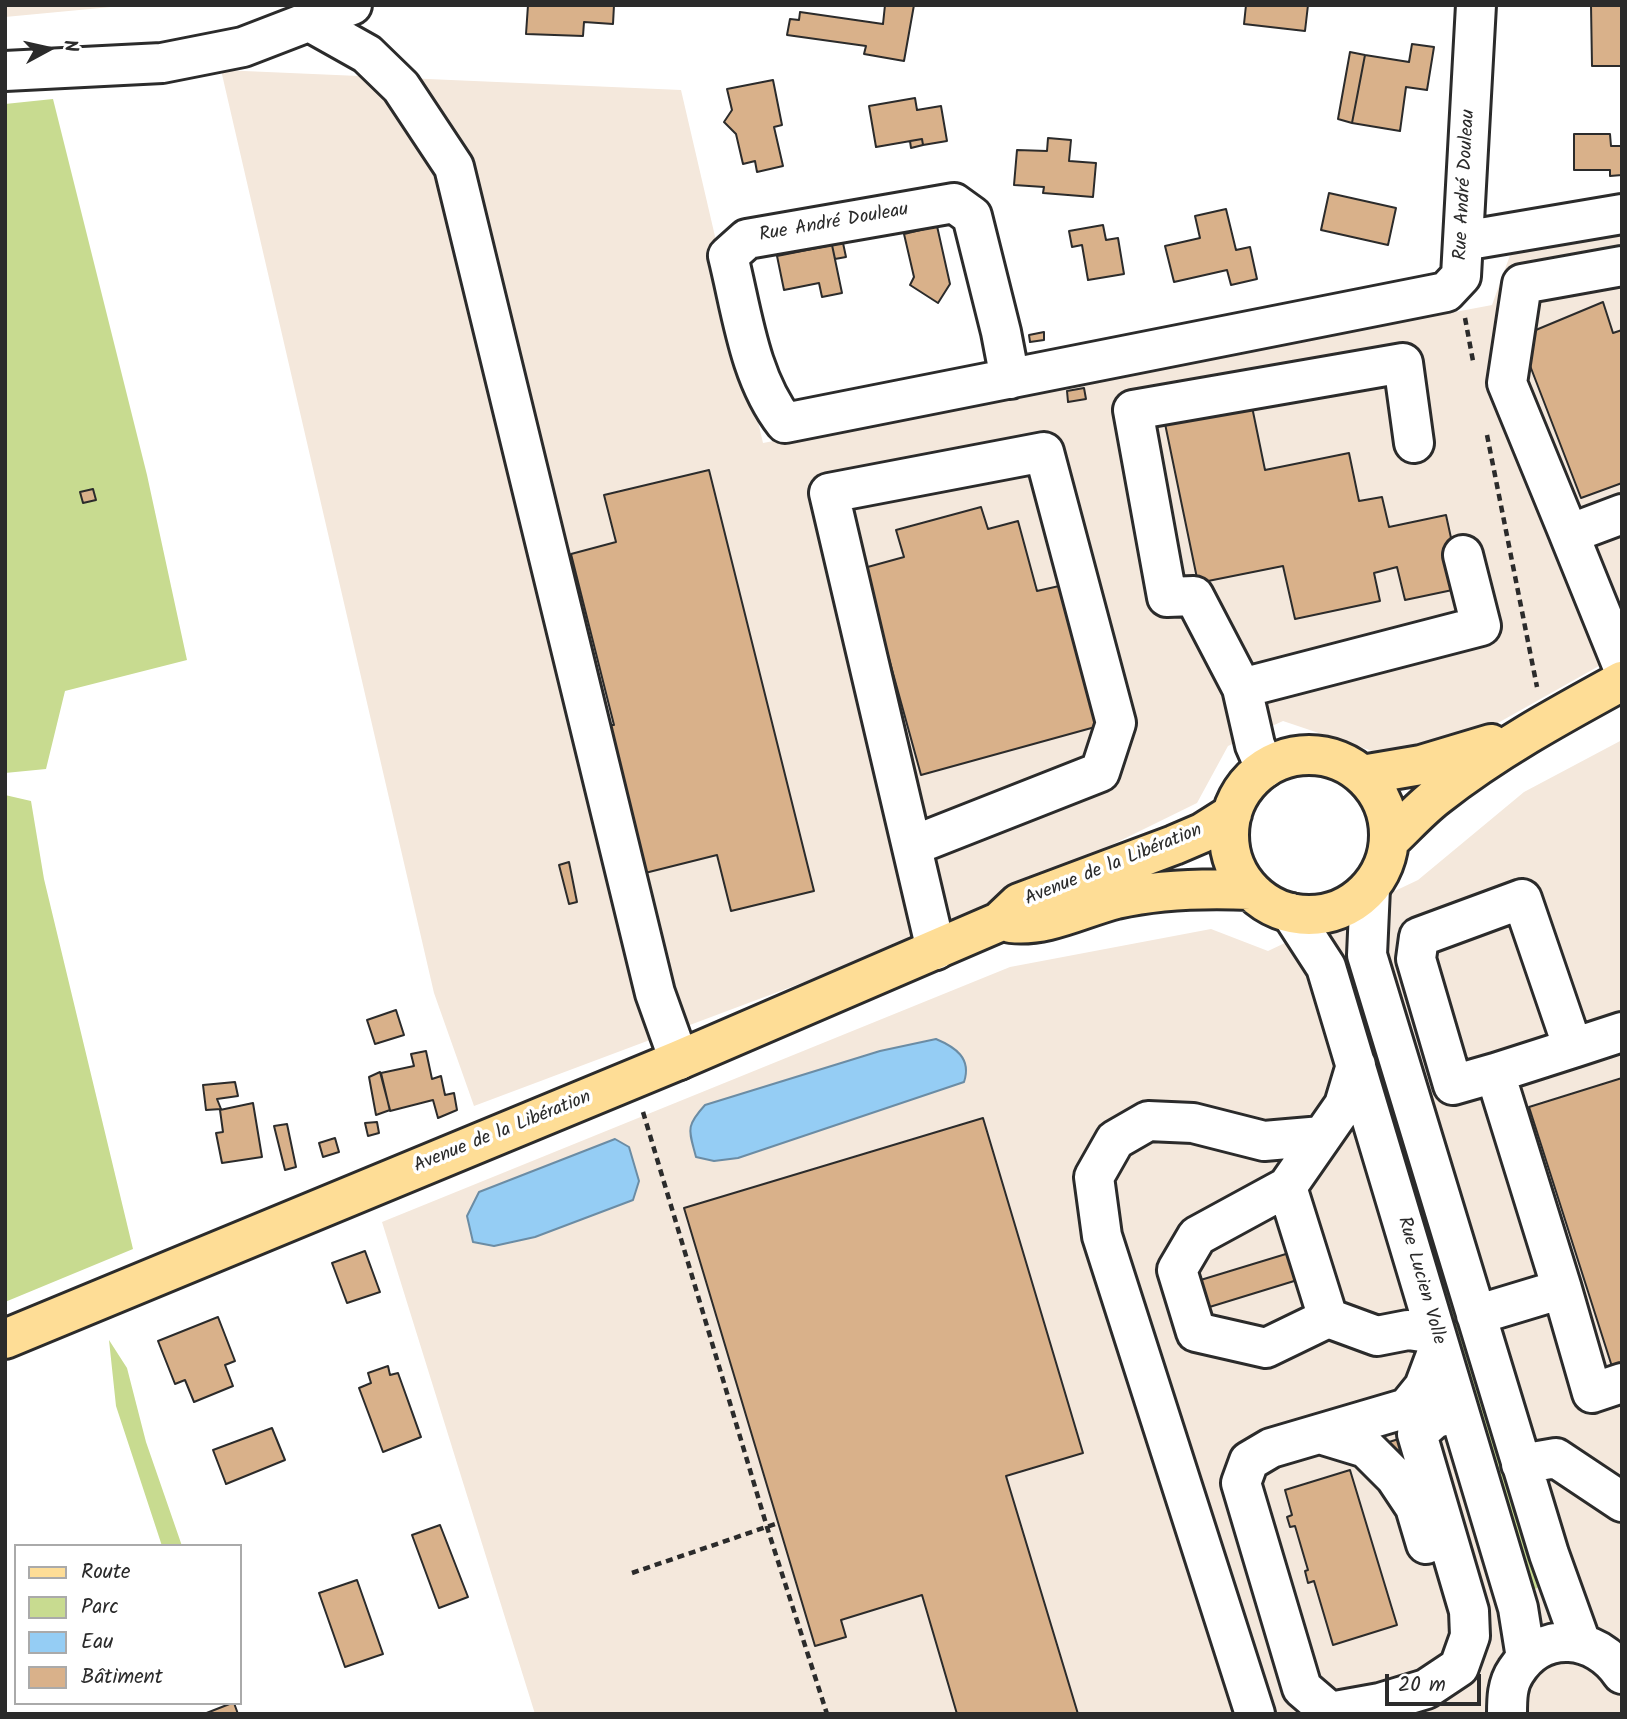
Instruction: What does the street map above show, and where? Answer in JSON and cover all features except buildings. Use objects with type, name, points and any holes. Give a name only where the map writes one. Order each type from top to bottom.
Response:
[{"type":"main road","points":[[1389,841],[1435,797],[1486,761],[1548,721],[1622,681]]},
{"type":"main road","points":[[1362,775],[1421,765],[1479,748],[1548,721]]},
{"type":"main road","points":[[1315,755],[1340,761],[1362,775],[1378,793],[1387,817],[1389,841],[1383,866],[1370,888],[1353,902],[1334,911],[1312,915],[1291,913],[1269,905],[1251,890],[1236,867],[1229,841],[1232,814],[1239,796],[1250,780],[1265,768],[1289,757],[1315,755]]},
{"type":"main road","name":"Avenue de la Libération","points":[[5,1339],[679,1060],[999,922],[1019,903],[1174,845],[1202,833],[1232,814]]},
{"type":"main road","name":"Avenue de la Libération","points":[[999,922],[1031,925],[1151,892],[1251,890]]},
{"type":"street","points":[[5,71],[162,63],[243,47],[352,5]]},
{"type":"street","name":"Rue André Douleau","points":[[1010,379],[972,216],[954,203],[747,239],[728,256],[758,376],[770,404],[785,423],[1010,379],[1446,292],[1462,258],[1476,5]]},
{"type":"street","points":[[310,22],[367,54],[401,87],[454,167],[655,993],[679,1060]]},
{"type":"street","points":[[1462,258],[1622,214]]},
{"type":"street","points":[[1622,266],[1522,284],[1507,383],[1622,665]]},
{"type":"street","points":[[1265,768],[1255,745],[1242,688],[1194,596],[1167,597],[1133,411],[1404,363],[1414,443]]},
{"type":"street","points":[[912,846],[1100,772],[1116,723],[1044,452],[829,493],[936,950]]},
{"type":"street","points":[[1569,534],[1622,514]]},
{"type":"street","points":[[1242,688],[1481,626],[1463,555]]},
{"type":"street","points":[[1370,888],[1367,955],[1521,1464],[1581,1643]]},
{"type":"street","points":[[1573,1048],[1522,899],[1419,937],[1416,959],[1453,1085],[1495,1073],[1573,1048],[1622,1032]]},
{"type":"street","name":"Rue Lucien Volle","points":[[1291,913],[1326,967],[1518,1608],[1526,1658]]},
{"type":"street","points":[[1356,1065],[1345,1105],[1287,1187],[1197,1236],[1177,1270],[1196,1332],[1266,1348],[1328,1318],[1377,1336],[1408,1330],[1438,1341],[1424,1387],[1407,1408],[1271,1448],[1249,1461],[1241,1483],[1303,1701],[1330,1712],[1353,1711],[1426,1689],[1459,1667],[1470,1636],[1469,1611],[1417,1434],[1434,1419],[1459,1411]]},
{"type":"street","points":[[1495,1073],[1592,1393],[1622,1383]]},
{"type":"street","points":[[1255,1714],[1102,1236],[1094,1177],[1115,1140],[1148,1121],[1192,1123],[1264,1141],[1322,1136]]},
{"type":"street","points":[[1287,1187],[1328,1318]]},
{"type":"street","points":[[1476,1315],[1562,1289]]},
{"type":"street","points":[[1320,1434],[1366,1448],[1395,1477],[1415,1507],[1424,1540],[1469,1611]]},
{"type":"street","points":[[1521,1464],[1556,1458],[1622,1502]]},
{"type":"street","points":[[1500,1707],[1514,1673],[1526,1658],[1543,1647],[1562,1642],[1581,1643],[1599,1650],[1619,1666]]},
{"type":"path","points":[[1462,258],[1462,304],[1475,371]]},
{"type":"path","points":[[1485,424],[1533,677],[1548,721]]},
{"type":"path","points":[[633,1079],[767,1527],[827,1714]]},
{"type":"path","points":[[632,1573],[778,1523]]},
{"type":"shaded area","points":[[5,5],[132,5],[5,17]]},
{"type":"shaded area","points":[[221,70],[681,90],[763,443],[1492,305],[1513,247],[1622,227],[1622,653],[1489,728],[1384,755],[1283,721],[1228,746],[1197,803],[981,909],[871,957],[474,1106],[434,993]]},
{"type":"shaded area","points":[[1622,740],[1622,1714],[535,1714],[382,1222],[1010,967],[1211,929],[1268,951],[1418,880],[1524,792]]},
{"type":"green space","points":[[53,99],[147,475],[187,660],[65,691],[46,769],[5,773],[5,104]]},
{"type":"green space","points":[[5,795],[31,801],[44,879],[133,1249],[5,1302]]},
{"type":"green space","points":[[1355,967],[1543,1585],[1525,1594],[1336,974]]},
{"type":"green space","points":[[109,1340],[127,1368],[146,1442],[181,1544],[161,1544],[116,1406]]},
{"type":"water","points":[[936,1039],[950,1046],[964,1060],[964,1082],[738,1158],[714,1161],[696,1157],[690,1129],[705,1105],[880,1051]]},
{"type":"water","points":[[615,1139],[629,1147],[639,1181],[633,1200],[535,1237],[494,1246],[473,1242],[467,1216],[479,1192]]}]
